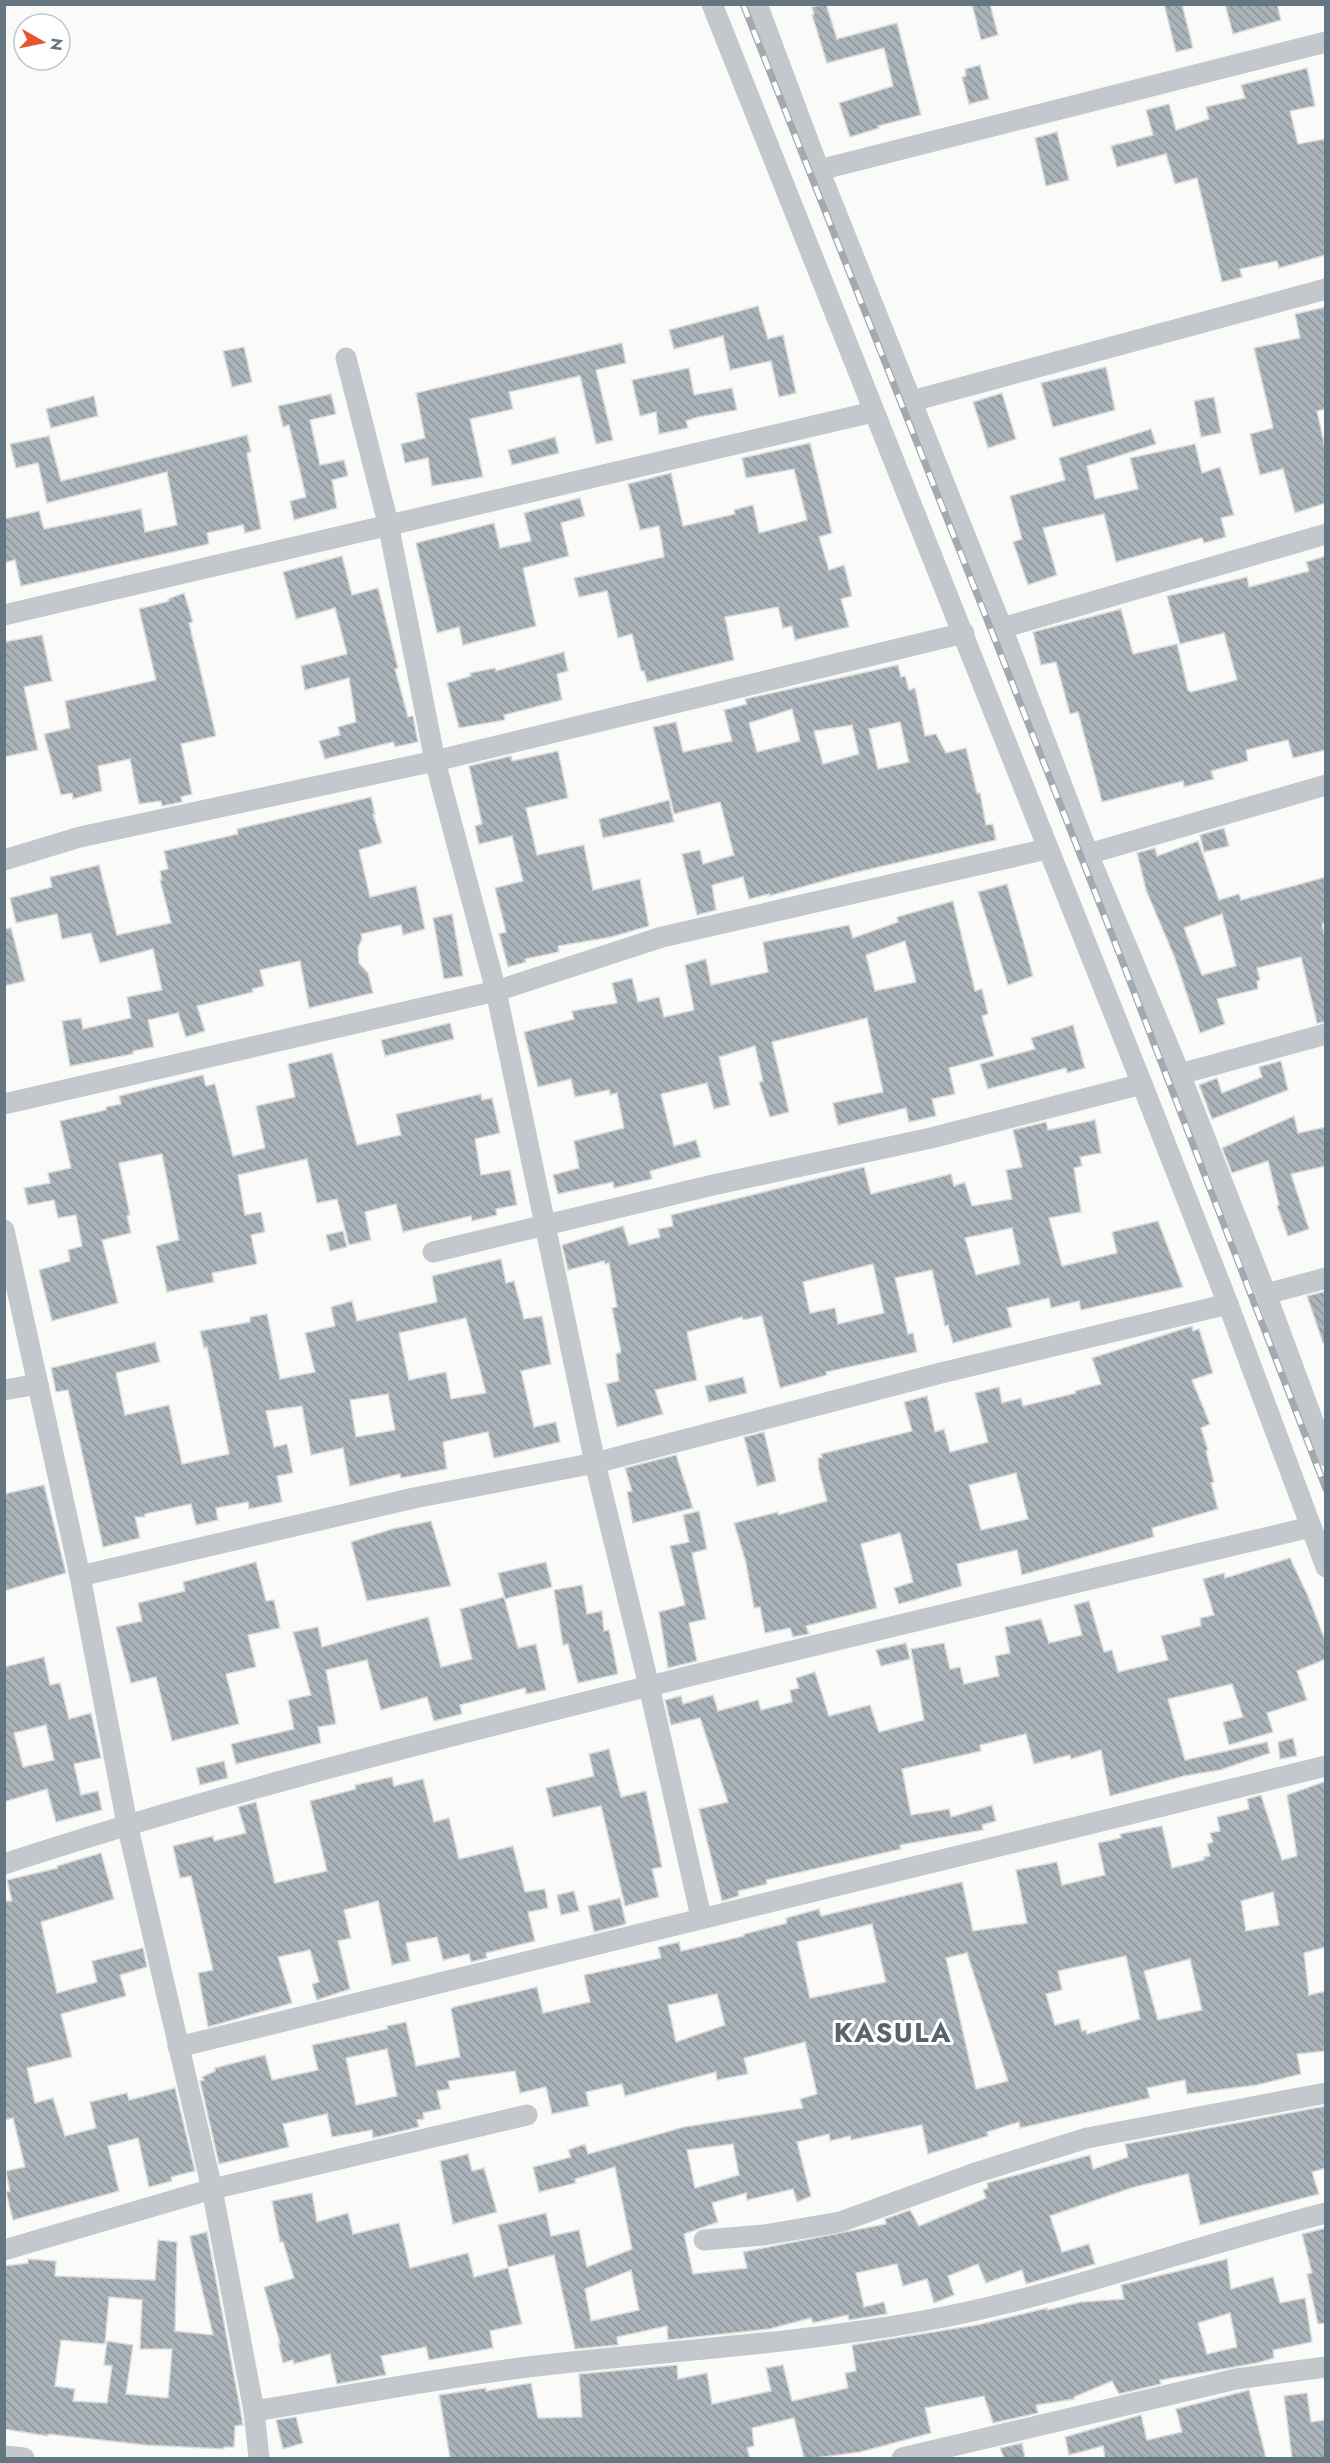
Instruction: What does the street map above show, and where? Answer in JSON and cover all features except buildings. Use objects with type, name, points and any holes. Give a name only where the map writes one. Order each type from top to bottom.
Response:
[{"type":"street","points":[[712,4],[1142,1084],[1228,1304],[1326,1567]]},
{"type":"street","points":[[757,4],[819,170],[1002,628],[1088,854],[1180,1074],[1326,1456]]},
{"type":"street","points":[[819,170],[1326,42]]},
{"type":"street","points":[[912,401],[1326,289]]},
{"type":"street","points":[[346,358],[388,523],[435,761],[496,991],[595,1463],[649,1686],[701,1917]]},
{"type":"street","points":[[4,615],[388,523],[873,412]]},
{"type":"street","points":[[1002,628],[1326,534]]},
{"type":"street","points":[[4,860],[80,837],[435,761],[963,633]]},
{"type":"street","points":[[1088,854],[1326,785]]},
{"type":"street","points":[[4,1104],[496,991],[662,937],[1047,849]]},
{"type":"street","points":[[1180,1074],[1326,1034]]},
{"type":"street","points":[[433,1252],[546,1227],[713,1185],[932,1138],[1142,1084]]},
{"type":"street","points":[[4,1230],[80,1576],[127,1824],[212,2189],[254,2411],[259,2458]]},
{"type":"street","points":[[1266,1294],[1326,1278]]},
{"type":"street","points":[[80,1576],[414,1498],[595,1463],[941,1373],[1228,1304]]},
{"type":"street","points":[[4,1390],[38,1384]]},
{"type":"street","points":[[4,1864],[127,1824],[346,1762],[649,1686],[1311,1527]]},
{"type":"street","points":[[178,2047],[701,1917],[1326,1766]]},
{"type":"street","points":[[704,2240],[764,2235],[840,2222],[975,2173],[1087,2138],[1326,2093]]},
{"type":"street","points":[[4,2250],[212,2189],[527,2115]]},
{"type":"street","points":[[254,2411],[533,2367],[808,2340],[925,2320],[1056,2292],[1242,2234],[1326,2213]]},
{"type":"street","points":[[902,2458],[1236,2379],[1326,2367]]},
{"type":"street","points":[[4,2456],[24,2458]]},
{"type":"railway","points":[[743,4],[1114,940],[1326,1489]]},
{"type":"district","name":"KASULA","points":[[893,2033]]}]
